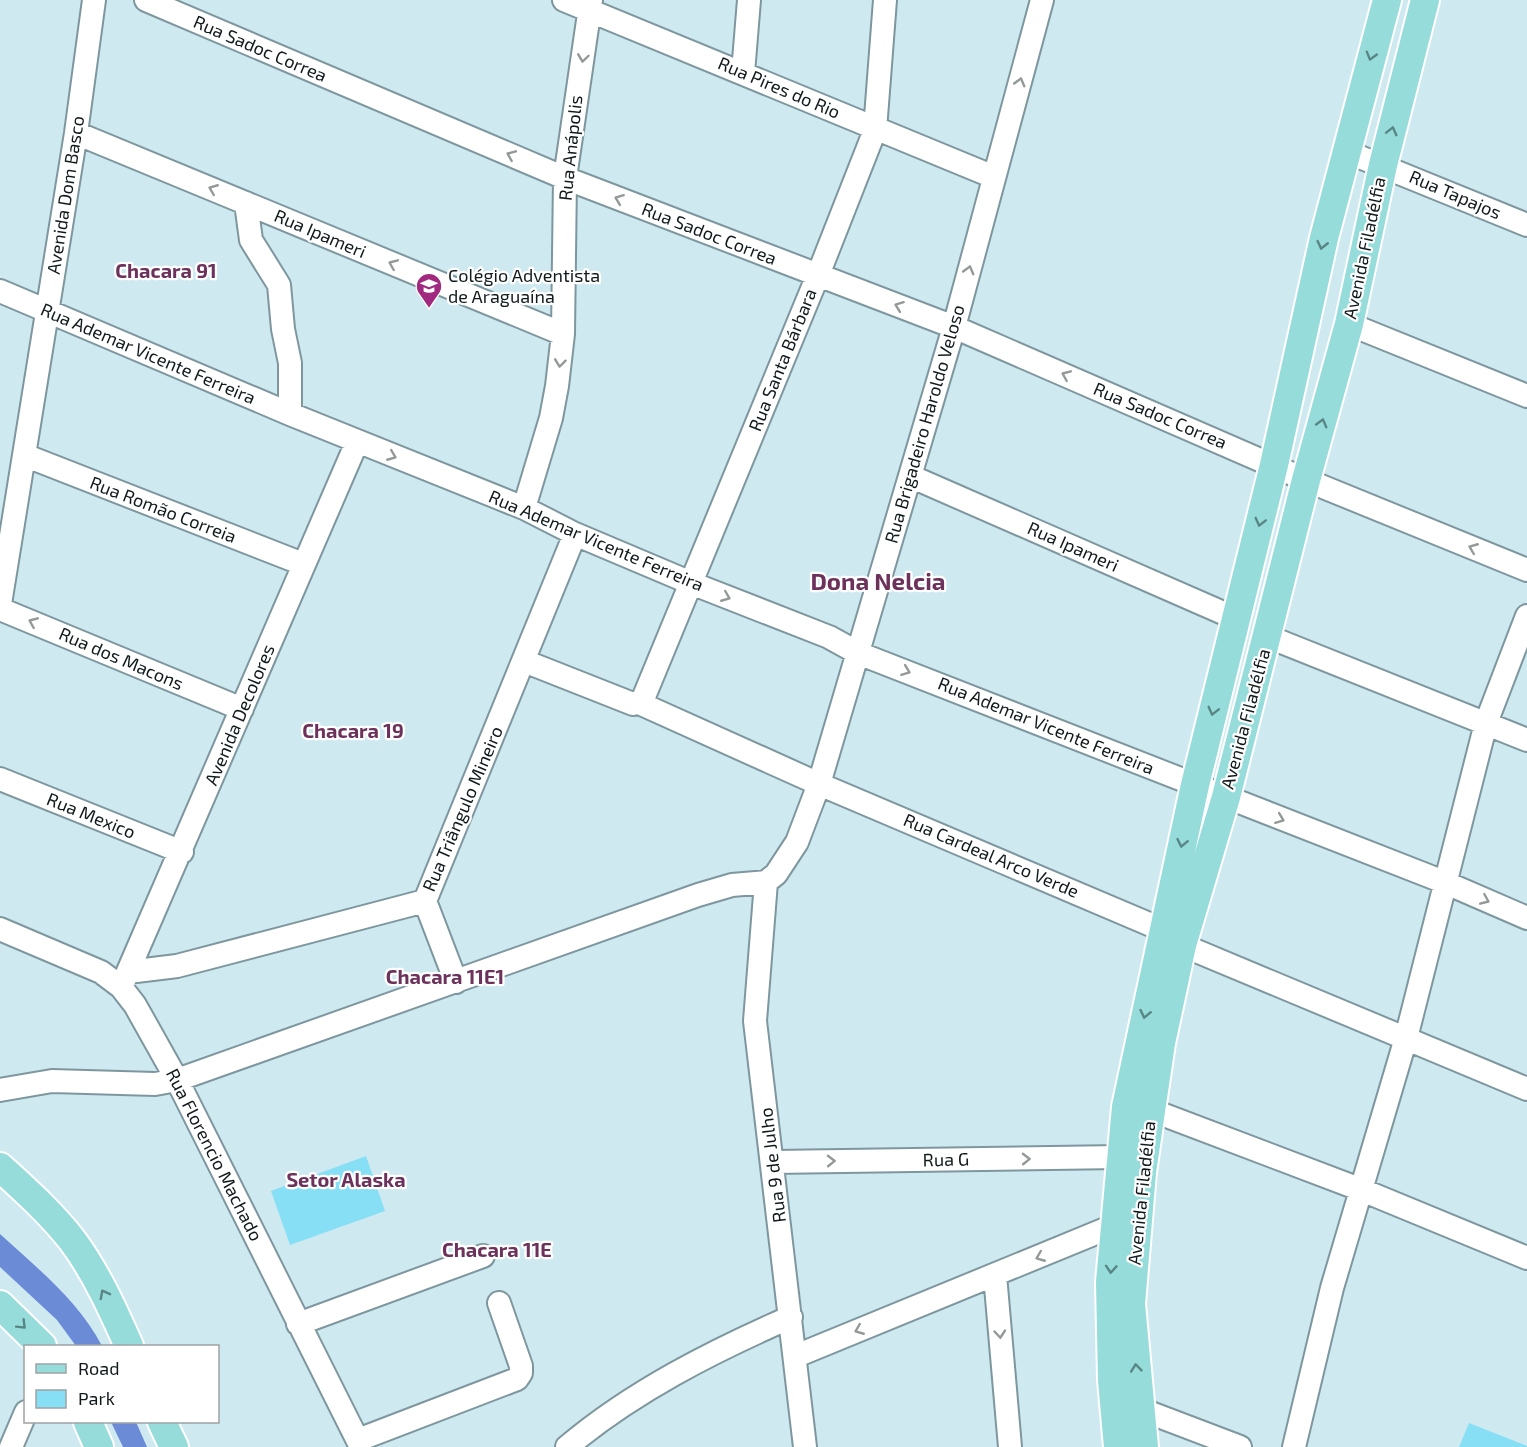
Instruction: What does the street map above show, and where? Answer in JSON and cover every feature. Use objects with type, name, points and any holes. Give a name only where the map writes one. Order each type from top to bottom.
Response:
[{"type":"main road","name":"Avenida Filadélfia","points":[[1144,1447],[1131,1304],[1136,1225],[1161,1043],[1172,938],[1195,785],[1274,465],[1345,150],[1387,0]]},
{"type":"main road","name":"Avenida Filadélfia","points":[[1118,1447],[1112,1380],[1110,1282],[1113,1226],[1126,1107],[1172,938],[1226,797],[1269,637],[1306,480],[1349,324],[1383,165],[1425,0]]},
{"type":"main road","points":[[0,1167],[50,1214],[71,1239],[101,1288],[128,1345]]},
{"type":"main road","points":[[0,1305],[40,1345]]},
{"type":"main road","points":[[87,1423],[99,1447]]},
{"type":"main road","points":[[162,1423],[174,1447]]},
{"type":"street","name":"Avenida Dom Basco","points":[[0,604],[76,133],[94,0]]},
{"type":"street","name":"Rua Sadoc Correa","points":[[146,0],[565,178],[954,327],[1306,480],[1527,570]]},
{"type":"street","name":"Rua Pires do Rio","points":[[564,0],[590,5],[875,130],[994,177]]},
{"type":"street","points":[[743,73],[749,0]]},
{"type":"street","name":"Rua Santa Bárbara","points":[[636,703],[643,699],[818,275],[875,130],[885,0]]},
{"type":"street","name":"Rua Brigadeiro Haroldo Veloso","points":[[771,878],[797,842],[819,784],[954,327],[1042,0]]},
{"type":"street","name":"Rua Anápolis","points":[[524,508],[551,418],[563,334],[565,178],[590,5]]},
{"type":"street","name":"Rua Ipameri","points":[[76,133],[563,334]]},
{"type":"street","name":"Rua Tapajos","points":[[1345,150],[1527,225]]},
{"type":"street","points":[[246,203],[251,240],[279,285],[290,363],[290,414]]},
{"type":"street","name":"Rua Ademar Vicente Ferreira","points":[[0,291],[290,414],[524,508],[575,534],[691,583],[829,637],[858,653],[1226,797]]},
{"type":"street","points":[[1349,324],[1527,396]]},
{"type":"street","name":"Avenida Decolores","points":[[125,979],[182,852],[357,441]]},
{"type":"street","name":"Rua Romão Correia","points":[[24,455],[303,564]]},
{"type":"street","name":"Rua Ipameri","points":[[910,476],[1237,619]]},
{"type":"street","name":"Rua Triângulo Mineiro","points":[[125,979],[425,901],[575,534]]},
{"type":"street","name":"Rua dos Macons","points":[[0,609],[242,709]]},
{"type":"street","points":[[1294,1447],[1332,1288],[1406,1038],[1486,723],[1527,616]]},
{"type":"street","points":[[1269,637],[1527,740]]},
{"type":"street","points":[[524,661],[636,703]]},
{"type":"street","name":"Rua Cardeal Arco Verde","points":[[636,703],[1172,938],[1527,1089]]},
{"type":"street","name":"Rua Mexico","points":[[0,779],[182,852]]},
{"type":"street","points":[[1226,797],[1444,882],[1527,918]]},
{"type":"street","points":[[0,1090],[52,1081],[154,1084],[177,1080],[698,895],[732,885],[771,878]]},
{"type":"street","name":"Rua 9 de Julho","points":[[771,878],[755,1022],[805,1447]]},
{"type":"street","points":[[425,901],[456,982]]},
{"type":"street","name":"Rua Florencio Machado","points":[[0,929],[100,972],[125,979],[359,1443]]},
{"type":"street","points":[[1151,1110],[1362,1190],[1527,1258]]},
{"type":"street","name":"Rua G","points":[[772,1162],[1120,1157]]},
{"type":"street","points":[[796,1356],[1113,1226]]},
{"type":"street","points":[[298,1324],[483,1256]]},
{"type":"street","points":[[995,1275],[1010,1447]]},
{"type":"street","points":[[359,1443],[516,1379],[521,1373],[521,1366],[499,1303]]},
{"type":"street","points":[[567,1447],[632,1400],[701,1361],[791,1317]]},
{"type":"street","points":[[1140,1409],[1240,1447]]},
{"type":"street","points":[[11,1447],[24,1417]]},
{"type":"green space","points":[[366,1156],[385,1211],[290,1245],[271,1191]]},
{"type":"green space","points":[[1469,1423],[1527,1446],[1527,1447],[1459,1447]]},
{"type":"shaded area","points":[[0,1234],[69,1300],[101,1345],[75,1345],[57,1320],[0,1267]]},
{"type":"shaded area","points":[[111,1423],[136,1423],[147,1447],[123,1447]]},
{"type":"place","name":"Colégio Adventista de Araguaína","points":[[429,309]]},
{"type":"district","name":"Chacara 91","points":[[166,271]]},
{"type":"district","name":"Dona Nelcia","points":[[878,582]]},
{"type":"district","name":"Chacara 19","points":[[353,731]]},
{"type":"district","name":"Chacara 11E1","points":[[445,977]]},
{"type":"district","name":"Setor Alaska","points":[[346,1180]]},
{"type":"district","name":"Chacara 11E","points":[[497,1250]]}]
